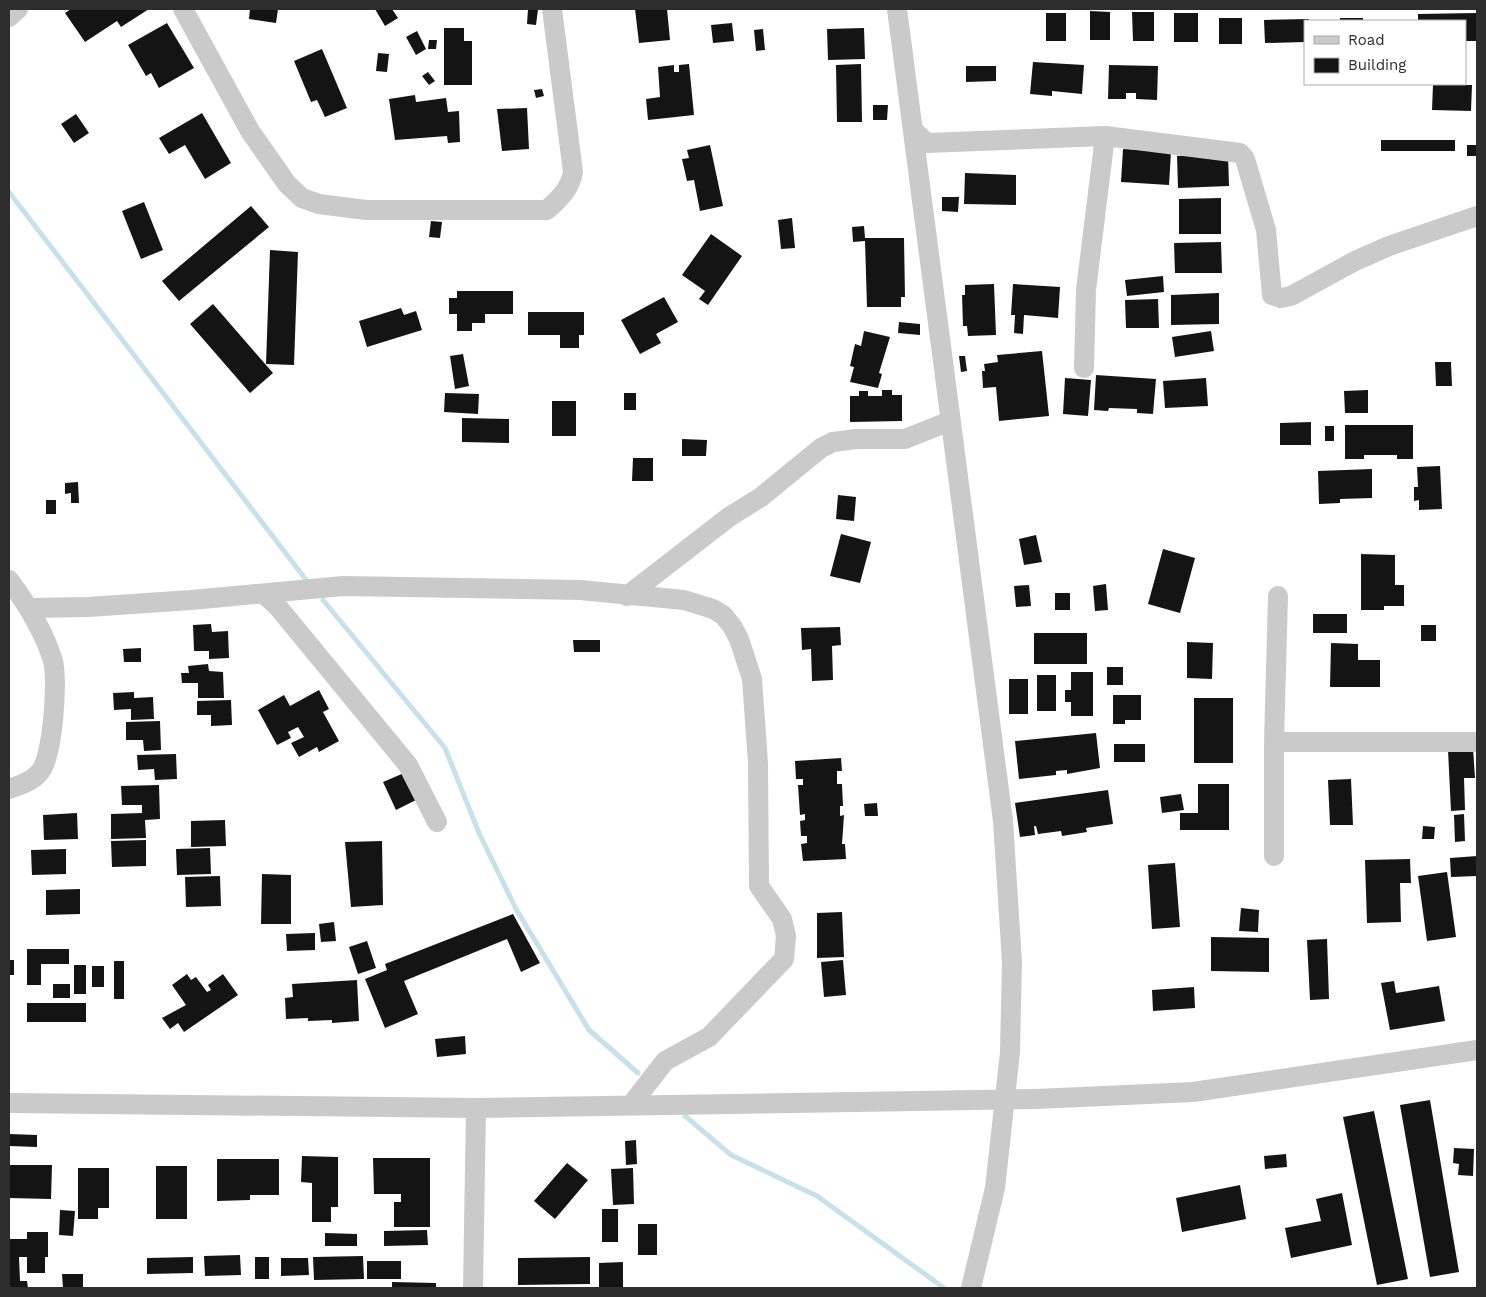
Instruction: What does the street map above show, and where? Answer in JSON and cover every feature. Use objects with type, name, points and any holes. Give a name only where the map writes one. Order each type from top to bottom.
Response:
[{"type":"street","points":[[9,17],[18,9]]},
{"type":"street","points":[[183,9],[250,131],[287,184],[302,198],[319,204],[366,210],[547,210],[565,193],[571,183],[574,172],[552,9]]},
{"type":"street","points":[[897,9],[1003,822],[1012,962],[1010,1052],[995,1188],[971,1288]]},
{"type":"street","points":[[912,130],[927,143],[1105,136],[1240,152],[1245,159],[1266,230],[1272,295],[1281,298],[1291,296],[1355,261],[1389,246],[1477,216]]},
{"type":"street","points":[[1084,368],[1086,290],[1105,136]]},
{"type":"street","points":[[627,596],[729,517],[761,497],[821,448],[833,442],[856,439],[905,439],[950,421]]},
{"type":"street","points":[[9,580],[30,608],[53,659],[55,671],[55,708],[51,737],[41,772],[25,784],[9,788]]},
{"type":"street","points":[[30,608],[88,607],[343,586],[580,590],[684,600],[713,609],[732,626],[745,654],[755,698],[758,763],[759,886],[782,919],[786,936],[784,960],[709,1037],[664,1061],[631,1105]]},
{"type":"street","points":[[264,594],[278,608],[408,765],[437,822]]},
{"type":"street","points":[[1274,856],[1274,742],[1278,596]]},
{"type":"street","points":[[1274,742],[1477,742]]},
{"type":"street","points":[[9,1103],[476,1108],[1036,1099],[1193,1092],[1477,1050]]},
{"type":"street","points":[[473,1288],[476,1108]]},
{"type":"building","points":[[71,9],[149,9],[121,27],[117,21],[85,42],[65,13]]},
{"type":"building","points":[[250,9],[278,9],[276,23],[249,19]]},
{"type":"building","points":[[375,9],[392,9],[398,18],[385,26]]},
{"type":"building","points":[[528,9],[538,9],[536,25],[527,24]]},
{"type":"building","points":[[635,9],[667,9],[670,40],[639,43]]},
{"type":"building","points":[[1090,11],[1110,12],[1110,40],[1090,40]]},
{"type":"building","points":[[1132,12],[1154,12],[1154,41],[1133,41]]},
{"type":"building","points":[[1046,13],[1066,13],[1066,41],[1046,41]]},
{"type":"building","points":[[1174,13],[1198,13],[1198,42],[1174,42]]},
{"type":"building","points":[[1477,13],[1477,41],[1466,41],[1466,20],[1418,20],[1418,14]]},
{"type":"building","points":[[1219,18],[1242,18],[1242,44],[1219,44]]},
{"type":"building","points":[[1340,18],[1363,18],[1363,20],[1340,20]]},
{"type":"building","points":[[1309,19],[1304,20],[1304,42],[1265,43],[1264,20]]},
{"type":"building","points":[[167,23],[194,68],[159,88],[151,73],[146,76],[128,45]]},
{"type":"building","points":[[732,23],[734,41],[713,43],[711,25]]},
{"type":"building","points":[[444,28],[464,28],[464,41],[472,41],[472,85],[444,85]]},
{"type":"building","points":[[864,28],[865,59],[828,60],[827,29]]},
{"type":"building","points":[[763,29],[765,50],[756,51],[754,30]]},
{"type":"building","points":[[417,31],[426,49],[416,55],[406,37]]},
{"type":"building","points":[[429,40],[437,40],[436,49],[428,49]]},
{"type":"building","points":[[322,49],[347,108],[325,117],[317,100],[311,102],[294,61]]},
{"type":"building","points":[[378,53],[389,54],[387,72],[376,71]]},
{"type":"building","points":[[1033,62],[1084,65],[1082,94],[1052,91],[1052,96],[1030,94]]},
{"type":"building","points":[[689,64],[694,115],[648,120],[646,99],[660,97],[658,67],[674,65],[674,72],[679,72],[679,65]]},
{"type":"building","points":[[861,64],[862,122],[837,122],[836,65]]},
{"type":"building","points":[[1109,65],[1158,66],[1157,100],[1136,99],[1136,93],[1126,93],[1126,99],[1108,99]]},
{"type":"building","points":[[966,66],[996,66],[996,81],[966,82]]},
{"type":"building","points":[[428,72],[435,81],[429,85],[422,76]]},
{"type":"building","points":[[1433,85],[1472,85],[1471,111],[1432,110]]},
{"type":"building","points":[[542,89],[544,96],[536,98],[534,90]]},
{"type":"building","points":[[415,95],[416,102],[446,98],[448,112],[459,111],[460,142],[448,143],[447,136],[395,140],[389,99]]},
{"type":"building","points":[[873,105],[888,105],[887,120],[873,120]]},
{"type":"building","points":[[527,108],[529,149],[502,151],[497,109]]},
{"type":"building","points":[[202,113],[231,163],[205,179],[185,145],[169,154],[159,138]]},
{"type":"building","points":[[76,114],[89,133],[74,143],[61,124]]},
{"type":"building","points":[[1381,140],[1455,140],[1455,151],[1381,151]]},
{"type":"building","points":[[710,145],[723,206],[700,211],[694,180],[687,181],[682,159],[689,158],[687,150]]},
{"type":"building","points":[[1467,145],[1477,145],[1477,156],[1467,156]]},
{"type":"building","points":[[1123,149],[1171,152],[1169,185],[1121,182]]},
{"type":"building","points":[[1228,154],[1229,186],[1178,188],[1177,156]]},
{"type":"building","points":[[965,173],[1016,175],[1016,205],[964,204]]},
{"type":"building","points":[[942,197],[959,197],[958,212],[942,211]]},
{"type":"building","points":[[1221,198],[1221,234],[1179,234],[1179,199]]},
{"type":"building","points":[[144,202],[163,250],[141,259],[122,211]]},
{"type":"building","points":[[251,206],[269,227],[179,301],[162,281]]},
{"type":"building","points":[[792,218],[795,248],[781,249],[778,220]]},
{"type":"building","points":[[431,221],[442,222],[440,238],[429,237]]},
{"type":"building","points":[[864,226],[865,238],[904,238],[905,297],[901,297],[901,307],[867,307],[865,241],[853,242],[852,227]]},
{"type":"building","points":[[711,234],[742,256],[708,305],[699,299],[705,291],[682,275]]},
{"type":"building","points":[[1221,242],[1222,273],[1175,273],[1174,243]]},
{"type":"building","points":[[270,250],[298,252],[294,365],[266,364]]},
{"type":"building","points":[[1163,276],[1164,292],[1127,296],[1125,280]]},
{"type":"building","points":[[994,284],[996,335],[968,336],[967,326],[963,326],[962,295],[965,295],[965,285]]},
{"type":"building","points":[[1013,284],[1060,287],[1058,318],[1024,315],[1023,334],[1014,333],[1015,315],[1011,315]]},
{"type":"building","points":[[457,291],[513,291],[513,314],[485,314],[485,323],[472,323],[472,331],[457,331],[457,314],[449,314],[449,298],[457,298]]},
{"type":"building","points":[[1219,293],[1219,324],[1171,325],[1171,295]]},
{"type":"building","points":[[664,297],[678,322],[656,334],[661,343],[640,354],[621,320]]},
{"type":"building","points":[[1158,299],[1159,328],[1126,328],[1125,300]]},
{"type":"building","points":[[213,304],[273,373],[250,393],[190,324]]},
{"type":"building","points":[[401,308],[404,315],[416,311],[422,330],[367,347],[359,321]]},
{"type":"building","points":[[528,312],[584,312],[584,335],[579,335],[579,348],[560,348],[560,335],[528,335]]},
{"type":"building","points":[[899,322],[920,324],[920,335],[898,333]]},
{"type":"building","points":[[864,331],[890,337],[879,373],[882,374],[878,388],[850,382],[854,367],[850,366],[855,344],[861,346]]},
{"type":"building","points":[[1211,331],[1214,351],[1175,357],[1172,337]]},
{"type":"building","points":[[1042,351],[1049,416],[999,421],[996,387],[983,388],[982,371],[985,371],[984,364],[998,362],[997,355]]},
{"type":"building","points":[[463,354],[469,386],[455,389],[450,356]]},
{"type":"building","points":[[959,356],[965,356],[967,371],[961,372]]},
{"type":"building","points":[[1435,362],[1451,362],[1452,386],[1436,386]]},
{"type":"building","points":[[1096,375],[1156,379],[1153,414],[1137,413],[1137,409],[1109,408],[1108,411],[1094,410]]},
{"type":"building","points":[[1065,378],[1091,380],[1088,416],[1063,414]]},
{"type":"building","points":[[1206,378],[1208,406],[1165,408],[1163,381]]},
{"type":"building","points":[[882,390],[892,390],[892,395],[902,395],[902,421],[850,422],[850,396],[859,396],[859,391],[868,391],[868,396],[882,396]]},
{"type":"building","points":[[1368,390],[1368,413],[1345,413],[1344,391]]},
{"type":"building","points":[[445,393],[479,394],[478,414],[444,412]]},
{"type":"building","points":[[624,393],[636,393],[636,410],[624,410]]},
{"type":"building","points":[[552,401],[576,401],[576,436],[552,436]]},
{"type":"building","points":[[462,418],[509,419],[509,443],[462,442]]},
{"type":"building","points":[[1311,422],[1311,445],[1280,445],[1280,423]]},
{"type":"building","points":[[1345,425],[1413,425],[1413,459],[1397,459],[1397,455],[1364,455],[1364,459],[1345,459]]},
{"type":"building","points":[[1325,426],[1334,426],[1334,441],[1325,441]]},
{"type":"building","points":[[682,439],[707,440],[706,456],[682,456]]},
{"type":"building","points":[[633,458],[653,458],[653,481],[632,481]]},
{"type":"building","points":[[1440,466],[1442,509],[1419,510],[1419,500],[1414,501],[1414,487],[1418,487],[1417,467]]},
{"type":"building","points":[[1372,469],[1372,498],[1340,499],[1340,503],[1319,504],[1318,471]]},
{"type":"building","points":[[78,482],[79,503],[71,503],[71,493],[65,494],[65,483]]},
{"type":"building","points":[[838,495],[856,497],[854,521],[836,519]]},
{"type":"building","points":[[46,500],[56,500],[56,514],[46,514]]},
{"type":"building","points":[[841,534],[871,542],[860,583],[830,576]]},
{"type":"building","points":[[1036,535],[1042,562],[1024,565],[1019,539]]},
{"type":"building","points":[[1163,549],[1195,558],[1180,613],[1148,604]]},
{"type":"building","points":[[1361,554],[1395,555],[1395,585],[1404,585],[1404,606],[1384,606],[1384,610],[1361,610]]},
{"type":"building","points":[[1106,584],[1108,610],[1095,611],[1093,586]]},
{"type":"building","points":[[1029,585],[1031,606],[1016,607],[1014,586]]},
{"type":"building","points":[[1055,593],[1070,593],[1070,610],[1055,610]]},
{"type":"building","points":[[1313,614],[1347,614],[1347,633],[1313,633]]},
{"type":"building","points":[[211,624],[212,632],[228,631],[229,658],[209,659],[209,651],[194,651],[193,625]]},
{"type":"building","points":[[1421,625],[1436,625],[1436,641],[1421,641]]},
{"type":"building","points":[[840,627],[841,645],[832,646],[833,680],[812,681],[811,649],[802,650],[801,628]]},
{"type":"building","points":[[1034,633],[1087,633],[1087,664],[1034,664]]},
{"type":"building","points":[[573,640],[600,640],[600,652],[574,652]]},
{"type":"building","points":[[1187,642],[1213,643],[1212,679],[1187,678]]},
{"type":"building","points":[[1331,643],[1358,644],[1358,660],[1380,660],[1380,687],[1330,687]]},
{"type":"building","points":[[141,648],[141,662],[124,662],[123,649]]},
{"type":"building","points":[[208,664],[209,671],[223,672],[224,698],[198,698],[198,683],[182,683],[181,673],[189,673],[188,666]]},
{"type":"building","points":[[1107,667],[1123,667],[1123,685],[1107,685]]},
{"type":"building","points":[[1071,672],[1093,672],[1093,716],[1071,716],[1071,702],[1065,702],[1065,690],[1071,690]]},
{"type":"building","points":[[1037,675],[1056,675],[1056,711],[1037,711]]},
{"type":"building","points":[[1009,679],[1028,679],[1028,714],[1009,714]]},
{"type":"building","points":[[319,690],[329,709],[323,712],[339,741],[319,752],[317,747],[299,757],[291,743],[304,737],[298,727],[288,732],[291,738],[277,745],[258,710],[284,695],[290,706]]},
{"type":"building","points":[[134,692],[134,698],[153,697],[154,719],[131,720],[131,709],[114,710],[113,693]]},
{"type":"building","points":[[1113,695],[1141,695],[1141,720],[1125,720],[1125,724],[1113,724]]},
{"type":"building","points":[[1194,698],[1233,698],[1233,763],[1194,763]]},
{"type":"building","points":[[231,700],[232,725],[211,726],[211,715],[197,715],[197,701]]},
{"type":"building","points":[[160,721],[161,750],[144,751],[143,740],[126,740],[126,722]]},
{"type":"building","points":[[1096,733],[1100,768],[1067,774],[1067,770],[1056,771],[1056,775],[1019,779],[1015,741]]},
{"type":"building","points":[[1114,744],[1145,744],[1145,762],[1114,762]]},
{"type":"building","points":[[1473,748],[1475,778],[1464,778],[1465,810],[1451,811],[1448,750]]},
{"type":"building","points":[[176,754],[177,779],[155,780],[154,769],[138,770],[137,755]]},
{"type":"building","points":[[841,758],[842,771],[837,771],[837,784],[842,784],[843,806],[840,806],[840,816],[844,815],[842,844],[845,844],[846,859],[803,861],[801,844],[807,843],[807,836],[801,836],[800,821],[805,820],[805,814],[800,815],[798,785],[803,785],[803,779],[796,779],[795,761]]},
{"type":"building","points":[[404,773],[416,800],[396,810],[383,782]]},
{"type":"building","points":[[1351,779],[1353,825],[1330,825],[1328,780]]},
{"type":"building","points":[[1198,784],[1229,784],[1229,830],[1180,830],[1180,813],[1198,813]]},
{"type":"building","points":[[159,785],[160,819],[145,820],[146,838],[111,839],[111,814],[142,813],[142,805],[122,805],[121,786]]},
{"type":"building","points":[[1108,790],[1113,824],[1086,828],[1087,832],[1062,836],[1061,831],[1038,834],[1036,826],[1034,826],[1035,835],[1020,837],[1015,803]]},
{"type":"building","points":[[1181,794],[1184,810],[1162,813],[1160,797]]},
{"type":"building","points":[[877,803],[878,816],[865,816],[864,804]]},
{"type":"building","points":[[77,813],[78,839],[44,840],[43,815]]},
{"type":"building","points":[[1464,814],[1465,841],[1455,842],[1454,815]]},
{"type":"building","points":[[225,820],[226,846],[191,847],[191,821]]},
{"type":"building","points":[[1423,826],[1435,827],[1434,839],[1422,839]]},
{"type":"building","points":[[146,840],[146,866],[112,867],[111,841]]},
{"type":"building","points":[[382,841],[383,905],[351,907],[345,842]]},
{"type":"building","points":[[210,848],[211,874],[177,875],[176,849]]},
{"type":"building","points":[[66,849],[66,874],[32,875],[31,850]]},
{"type":"building","points":[[1477,856],[1477,876],[1451,877],[1450,858]]},
{"type":"building","points":[[1410,859],[1411,883],[1400,883],[1401,922],[1367,923],[1365,860]]},
{"type":"building","points":[[1175,863],[1180,927],[1152,929],[1148,865]]},
{"type":"building","points":[[1447,872],[1456,937],[1427,941],[1418,876]]},
{"type":"building","points":[[262,874],[291,875],[291,924],[261,924]]},
{"type":"building","points":[[220,876],[221,906],[186,907],[185,877]]},
{"type":"building","points":[[80,889],[80,914],[46,915],[46,890]]},
{"type":"building","points":[[1241,908],[1259,910],[1258,932],[1239,931]]},
{"type":"building","points":[[842,912],[844,957],[817,958],[817,913]]},
{"type":"building","points":[[513,914],[540,963],[521,972],[507,939],[404,981],[418,1014],[385,1028],[365,979],[387,970],[385,964]]},
{"type":"building","points":[[334,922],[336,941],[321,942],[319,924]]},
{"type":"building","points":[[315,933],[315,950],[287,951],[286,934]]},
{"type":"building","points":[[1211,937],[1269,938],[1269,972],[1211,971]]},
{"type":"building","points":[[1327,939],[1329,999],[1310,1000],[1307,940]]},
{"type":"building","points":[[367,941],[376,968],[358,974],[349,947]]},
{"type":"building","points":[[27,949],[69,949],[69,964],[41,964],[41,985],[27,985]]},
{"type":"building","points":[[9,960],[14,960],[14,975],[9,975]]},
{"type":"building","points":[[843,960],[846,995],[824,997],[821,962]]},
{"type":"building","points":[[114,961],[124,961],[124,999],[114,999]]},
{"type":"building","points":[[74,965],[86,965],[86,994],[74,994]]},
{"type":"building","points":[[92,966],[104,966],[104,987],[92,987]]},
{"type":"building","points":[[187,974],[191,980],[196,977],[207,992],[211,990],[208,985],[223,974],[238,995],[184,1032],[178,1023],[170,1029],[162,1018],[186,1005],[172,985]]},
{"type":"building","points":[[357,980],[359,1021],[332,1023],[332,1020],[308,1021],[308,1018],[286,1019],[285,998],[293,997],[292,984]]},
{"type":"building","points":[[1394,981],[1396,993],[1439,986],[1445,1021],[1390,1030],[1381,983]]},
{"type":"building","points":[[53,984],[70,984],[70,998],[53,998]]},
{"type":"building","points":[[1194,987],[1195,1008],[1153,1011],[1152,990]]},
{"type":"building","points":[[27,1003],[86,1003],[86,1022],[27,1022]]},
{"type":"building","points":[[465,1036],[466,1054],[437,1057],[435,1039]]},
{"type":"building","points":[[1430,1100],[1459,1272],[1430,1277],[1400,1105]]},
{"type":"building","points":[[1374,1111],[1408,1279],[1377,1285],[1343,1117]]},
{"type":"building","points":[[9,1134],[37,1135],[37,1147],[9,1146]]},
{"type":"building","points":[[636,1140],[637,1164],[626,1165],[625,1141]]},
{"type":"building","points":[[1454,1148],[1474,1149],[1473,1176],[1458,1175],[1459,1164],[1453,1163]]},
{"type":"building","points":[[1286,1154],[1287,1167],[1265,1169],[1264,1156]]},
{"type":"building","points":[[302,1156],[338,1157],[338,1207],[331,1207],[331,1222],[312,1222],[312,1183],[301,1182]]},
{"type":"building","points":[[373,1158],[430,1158],[430,1227],[394,1227],[394,1202],[401,1202],[401,1194],[374,1194]]},
{"type":"building","points":[[217,1159],[279,1159],[279,1195],[250,1195],[250,1200],[217,1201]]},
{"type":"building","points":[[567,1163],[588,1180],[555,1219],[534,1201]]},
{"type":"building","points":[[9,1165],[52,1165],[51,1199],[9,1198]]},
{"type":"building","points":[[156,1166],[187,1166],[187,1219],[156,1219]]},
{"type":"building","points":[[78,1168],[109,1168],[109,1208],[98,1208],[98,1219],[78,1219]]},
{"type":"building","points":[[633,1168],[634,1204],[613,1205],[611,1169]]},
{"type":"building","points":[[1240,1185],[1246,1219],[1182,1232],[1176,1198]]},
{"type":"building","points":[[1342,1193],[1352,1245],[1291,1258],[1285,1228],[1321,1221],[1316,1199]]},
{"type":"building","points":[[602,1209],[618,1209],[618,1242],[602,1242]]},
{"type":"building","points":[[60,1210],[75,1211],[73,1236],[59,1235]]},
{"type":"building","points":[[638,1224],[657,1224],[657,1255],[638,1255]]},
{"type":"building","points":[[427,1230],[428,1245],[384,1246],[384,1231]]},
{"type":"building","points":[[27,1232],[48,1232],[48,1257],[45,1257],[45,1273],[27,1273],[27,1257],[19,1257],[20,1281],[27,1281],[28,1288],[9,1288],[9,1239],[27,1239]]},
{"type":"building","points":[[325,1233],[357,1234],[357,1246],[325,1246]]},
{"type":"building","points":[[240,1255],[241,1275],[205,1276],[204,1256]]},
{"type":"building","points":[[363,1256],[364,1279],[314,1280],[313,1257]]},
{"type":"building","points":[[193,1257],[193,1273],[147,1274],[147,1258]]},
{"type":"building","points":[[255,1257],[269,1257],[269,1279],[255,1279]]},
{"type":"building","points":[[590,1257],[590,1284],[518,1285],[518,1258]]},
{"type":"building","points":[[281,1258],[308,1258],[309,1275],[281,1276]]},
{"type":"building","points":[[367,1261],[401,1261],[401,1279],[367,1279]]},
{"type":"building","points":[[623,1262],[623,1288],[599,1288],[599,1263]]},
{"type":"building","points":[[62,1274],[83,1274],[83,1288],[63,1288]]},
{"type":"building","points":[[392,1282],[436,1283],[436,1288],[392,1288]]},
{"type":"waterway","points":[[9,192],[307,581]]},
{"type":"waterway","points":[[323,600],[445,748],[479,833],[516,909],[589,1030],[638,1073]]},
{"type":"waterway","points":[[685,1116],[731,1155],[817,1196],[944,1288]]}]
